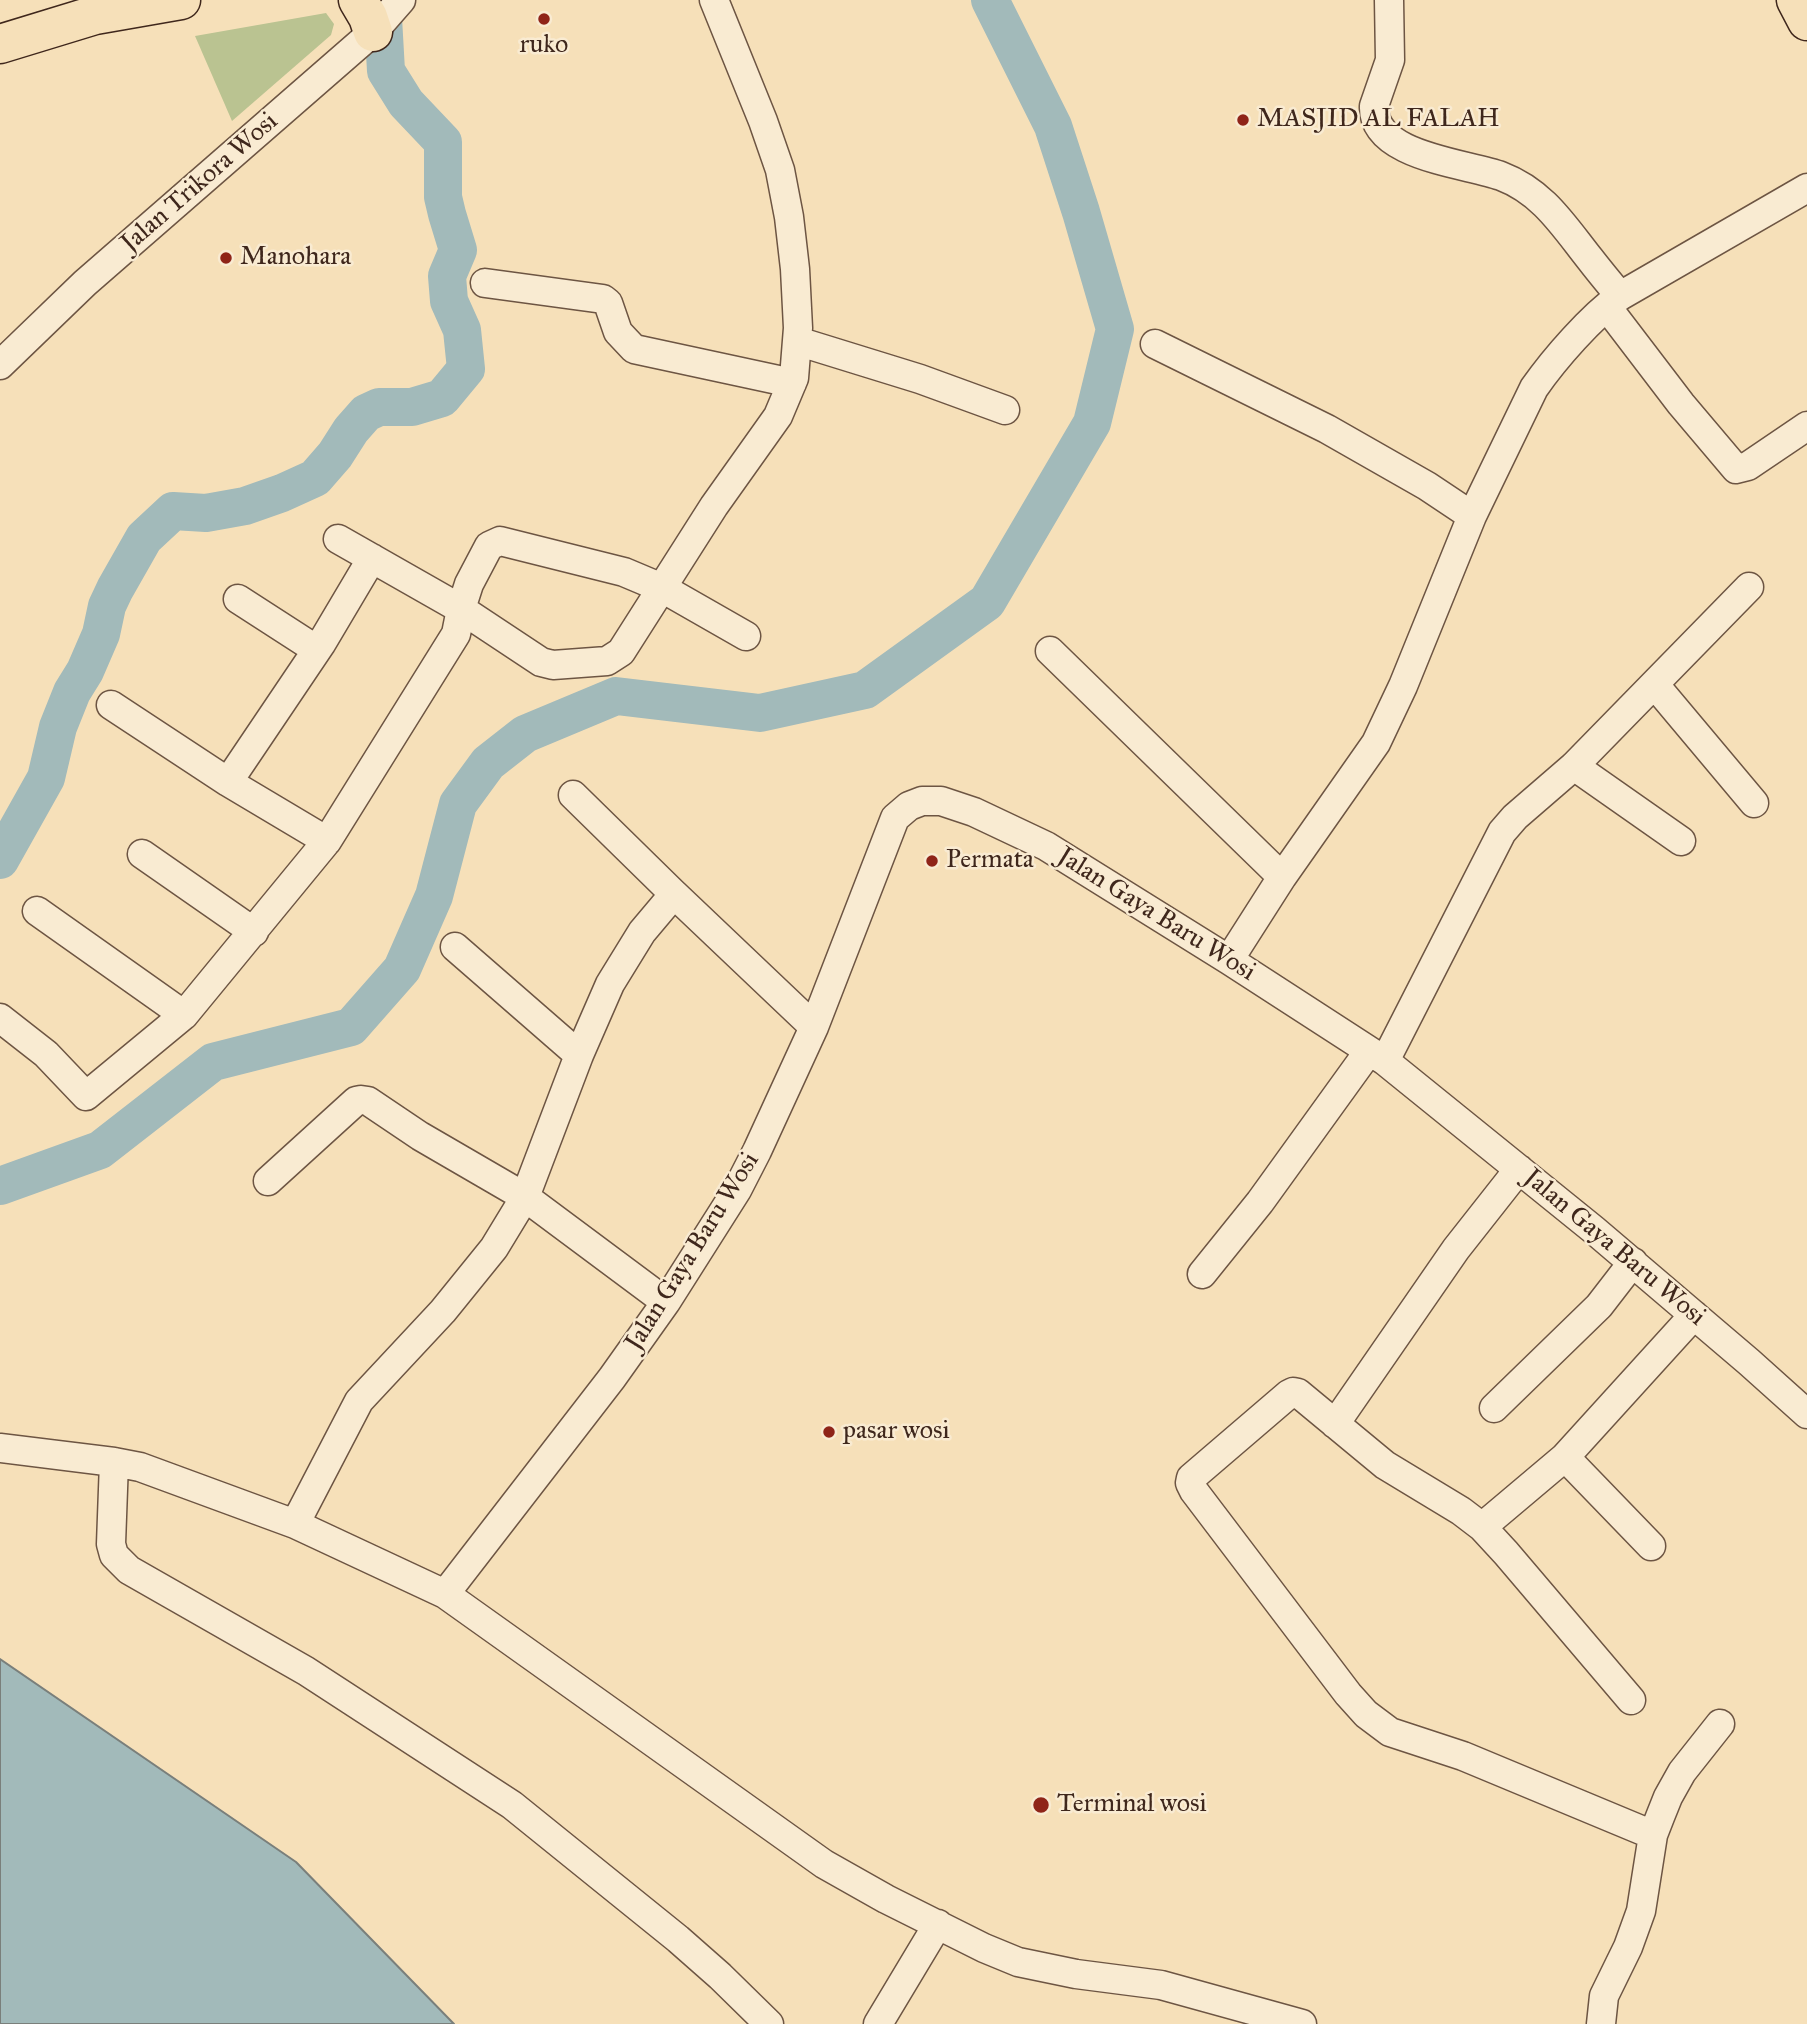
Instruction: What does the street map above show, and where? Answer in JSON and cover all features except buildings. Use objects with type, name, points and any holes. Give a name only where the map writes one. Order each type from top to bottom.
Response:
[{"type":"highway","points":[[0,44],[95,15],[181,0]]},
{"type":"highway","points":[[1796,0],[1807,21]]},
{"type":"street","name":"Jalan Trikora Wosi","points":[[0,365],[365,16],[401,0]]},
{"type":"street","points":[[338,539],[461,609],[546,664],[607,661],[621,652],[714,506],[778,416],[792,383],[797,341],[795,270],[780,170],[714,0]]},
{"type":"street","points":[[1390,0],[1390,60],[1374,106],[1380,130],[1413,151],[1444,162],[1501,176],[1531,193],[1555,213],[1681,404],[1736,469],[1748,466],[1807,426]]},
{"type":"street","points":[[1229,960],[1282,877],[1376,744],[1403,686],[1472,516],[1534,388],[1559,355],[1614,301],[1807,188]]},
{"type":"street","points":[[485,283],[603,299],[608,303],[618,331],[634,349],[792,383]]},
{"type":"street","points":[[797,341],[920,379],[1005,410]]},
{"type":"street","points":[[1156,344],[1318,424],[1427,486],[1472,516]]},
{"type":"street","points":[[0,1018],[46,1054],[86,1096],[184,1015],[327,841],[456,634],[469,584],[489,546],[499,541],[624,572],[662,588],[746,636]]},
{"type":"street","points":[[228,782],[317,650],[372,558]]},
{"type":"street","points":[[1202,1274],[1377,1056],[1502,832],[1515,817],[1574,766],[1749,587]]},
{"type":"street","points":[[238,599],[317,650]]},
{"type":"street","points":[[1050,651],[1282,877]]},
{"type":"street","points":[[1655,685],[1754,803]]},
{"type":"street","points":[[111,705],[228,782],[327,841]]},
{"type":"street","points":[[1574,766],[1681,841]]},
{"type":"street","points":[[573,795],[814,1027]]},
{"type":"street","name":"Jalan Gaya Baru Wosi","points":[[445,1594],[604,1388],[666,1302],[747,1172],[814,1027],[890,828],[899,813],[922,801],[941,801],[974,812],[1046,846],[1377,1056],[1633,1262],[1807,1414]]},
{"type":"street","points":[[142,854],[254,932]]},
{"type":"street","points":[[295,1524],[359,1401],[443,1311],[494,1248],[524,1197],[579,1055],[617,973],[642,932],[674,894]]},
{"type":"street","points":[[37,911],[184,1015]]},
{"type":"street","points":[[455,947],[579,1055]]},
{"type":"street","points":[[268,1181],[356,1101],[368,1101],[420,1136],[524,1197],[666,1302]]},
{"type":"street","points":[[1335,1424],[1456,1249],[1519,1169]]},
{"type":"street","points":[[1494,1408],[1599,1306],[1633,1262]]},
{"type":"street","points":[[1482,1527],[1565,1457],[1694,1315]]},
{"type":"street","points":[[1631,1700],[1482,1527],[1450,1504],[1385,1465],[1306,1398],[1293,1392],[1193,1475],[1191,1486],[1348,1694],[1378,1724],[1390,1731],[1464,1756],[1654,1835]]},
{"type":"street","points":[[0,1448],[140,1467],[295,1524],[445,1594],[815,1858],[886,1899],[984,1948],[1018,1962],[1076,1974],[1161,1985],[1302,2024]]},
{"type":"street","points":[[1565,1457],[1651,1546]]},
{"type":"street","points":[[114,1462],[111,1544],[114,1555],[130,1570],[306,1671],[512,1805],[678,1939],[769,2024]]},
{"type":"street","points":[[1601,2024],[1604,1996],[1628,1947],[1641,1912],[1654,1835],[1668,1797],[1682,1772],[1720,1724]]},
{"type":"street","points":[[878,2024],[938,1924]]},
{"type":"green space","points":[[326,13],[334,24],[331,35],[232,121],[195,36]]},
{"type":"water","points":[[0,1659],[296,1862],[454,2024],[0,2024]]},
{"type":"waterway","points":[[0,860],[46,778],[58,727],[101,634],[107,606],[144,538],[173,511],[206,513],[245,506],[315,478],[366,413],[379,407],[412,407],[442,398],[466,369],[462,330],[449,301],[447,276],[458,250],[443,197],[443,142],[406,103],[386,71],[382,0]]},
{"type":"waterway","points":[[0,1186],[100,1150],[213,1062],[351,1027],[402,969],[434,896],[458,804],[488,763],[525,734],[616,696],[760,713],[865,690],[987,602],[1092,423],[1115,329],[1053,126],[990,0]]},
{"type":"place","name":"ruko","points":[[544,19]]},
{"type":"place","name":"MASJID AL FALAH","points":[[1243,120]]},
{"type":"place","name":"Manohara","points":[[226,258]]},
{"type":"place","name":"Permata","points":[[932,861]]},
{"type":"place","name":"pasar wosi","points":[[829,1432]]},
{"type":"place","name":"Terminal wosi","points":[[1041,1805]]}]
